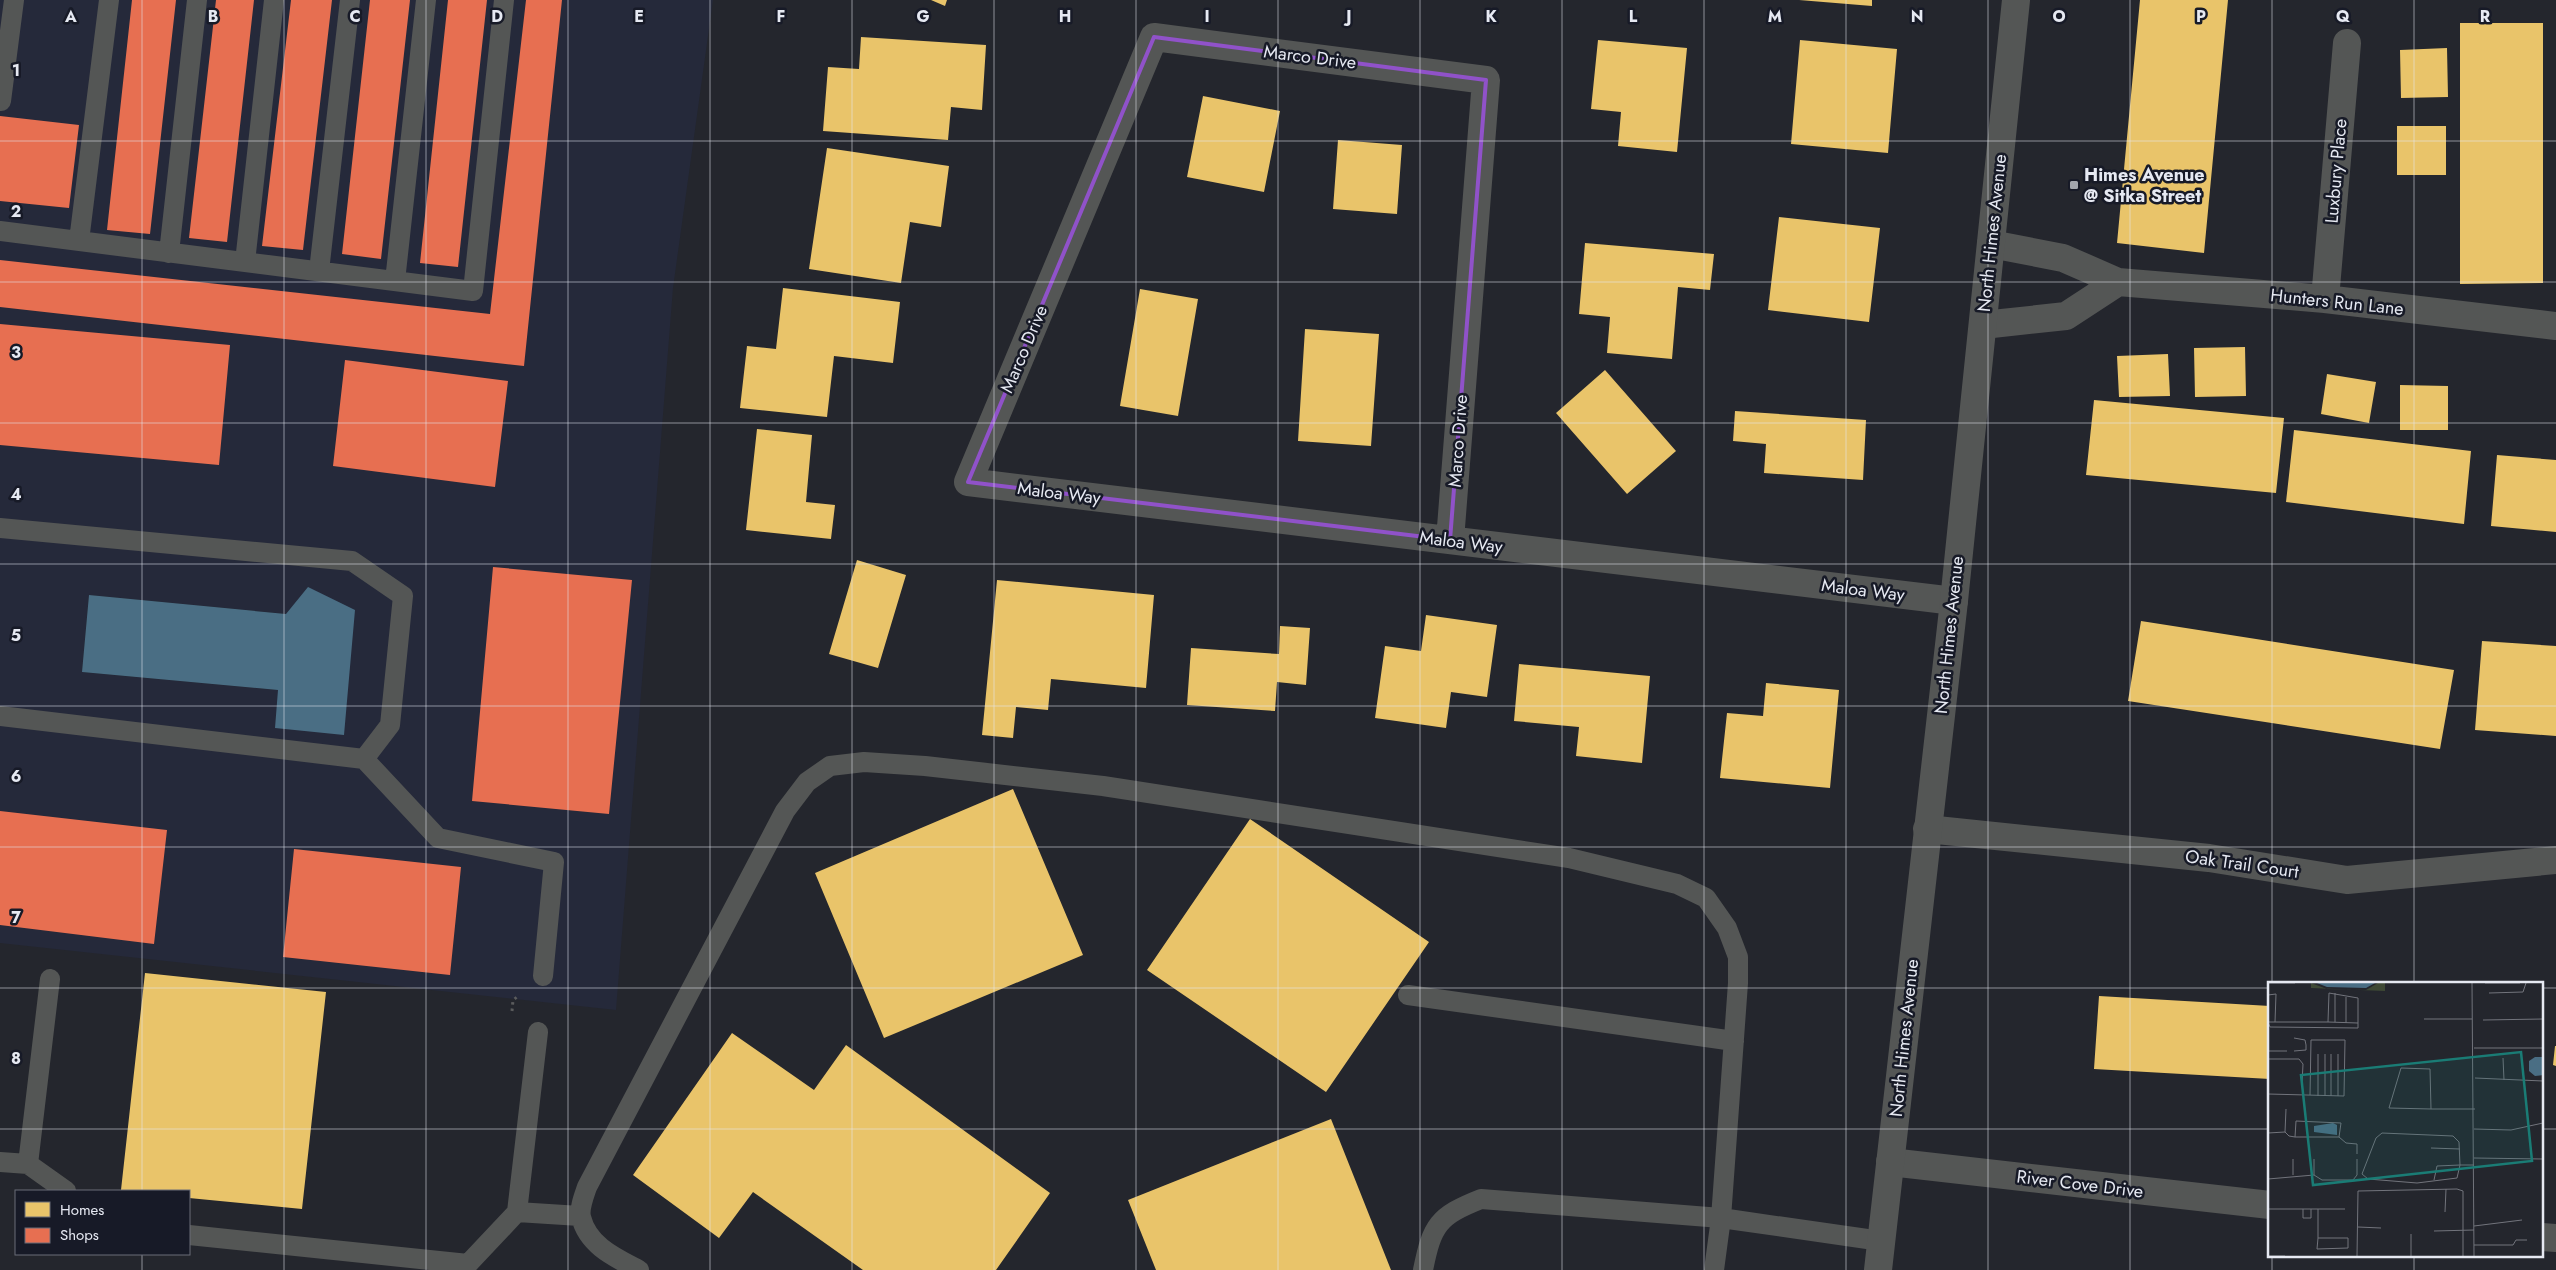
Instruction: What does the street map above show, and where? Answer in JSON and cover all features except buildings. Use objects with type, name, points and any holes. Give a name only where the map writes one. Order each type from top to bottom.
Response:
[{"type":"street","name":"North Himes Avenue","points":[[1878,1270],[1954,601],[2016,0]]},
{"type":"street","name":"Marco Drive","points":[[968,482],[1154,37],[1486,80],[1450,540]]},
{"type":"street","name":"Luxbury Place","points":[[2325,299],[2347,43]]},
{"type":"street","name":"Hunters Run Lane","points":[[1991,244],[2063,258],[2118,282],[2325,299],[2556,326]]},
{"type":"street","points":[[1983,326],[2066,316],[2118,282]]},
{"type":"street","name":"Maloa Way","points":[[968,482],[1954,601]]},
{"type":"street","name":"Oak Trail Court","points":[[1927,829],[2208,858],[2346,880],[2556,860]]},
{"type":"street","name":"River Cove Drive","points":[[1890,1162],[2268,1205]]},
{"type":"lane","points":[[1,101],[14,0]]},
{"type":"lane","points":[[79,241],[109,0]]},
{"type":"lane","points":[[169,252],[196,0]]},
{"type":"lane","points":[[245,262],[274,0]]},
{"type":"lane","points":[[319,271],[350,0]]},
{"type":"lane","points":[[395,281],[426,0]]},
{"type":"lane","points":[[0,231],[473,291],[504,0]]},
{"type":"lane","points":[[0,528],[352,561],[403,596],[390,725],[364,759]]},
{"type":"lane","points":[[0,716],[364,759],[438,838],[554,862],[543,976]]},
{"type":"lane","points":[[639,1270],[604,1252],[589,1235],[580,1216],[587,1187],[785,811],[807,782],[830,766],[864,762],[925,766],[1103,786],[1569,858],[1677,884],[1706,898],[1730,935],[1738,957],[1722,1218],[1714,1270]]},
{"type":"lane","points":[[28,1164],[50,980]]},
{"type":"lane","points":[[1408,995],[1734,1041]]},
{"type":"lane","points":[[190,1235],[468,1264],[517,1212],[538,1032]]},
{"type":"lane","points":[[0,1162],[28,1164],[65,1190]]},
{"type":"lane","points":[[1423,1270],[1428,1243],[1439,1222],[1456,1209],[1481,1199],[1722,1218],[1881,1241]]},
{"type":"lane","points":[[517,1212],[580,1216]]},
{"type":"highlighted area","points":[[1154,37],[1486,80],[1450,540],[968,482]]},
{"type":"shaded area","points":[[0,0],[713,0],[673,288],[616,1010],[0,943]],"holes":[[[89,595],[286,614],[278,690],[82,672]]]},
{"type":"shaded area","points":[[308,587],[355,610],[344,735],[275,728],[278,690],[82,672],[89,595],[286,614]]},
{"type":"place","name":"Himes Avenue @ Sitka Street","points":[[2074,185]]}]
